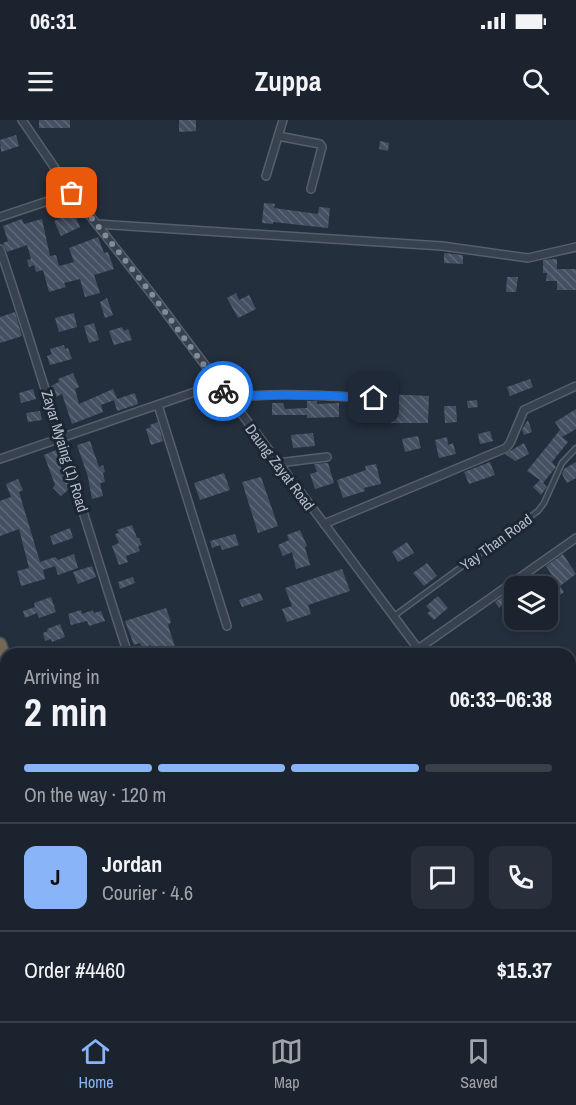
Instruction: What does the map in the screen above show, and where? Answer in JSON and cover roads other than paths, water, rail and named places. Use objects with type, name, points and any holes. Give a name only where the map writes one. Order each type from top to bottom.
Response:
[{"type":"street","name":"Daung Zayat Road","points":[[22,120],[72,193],[418,648]]},
{"type":"street","points":[[266,176],[283,120]]},
{"type":"street","points":[[278,136],[320,144],[322,147],[311,189]]},
{"type":"street","points":[[0,217],[72,193]]},
{"type":"street","points":[[97,224],[442,246],[528,258],[576,247]]},
{"type":"street","name":"Zayar Myaing (1) Road","points":[[0,249],[126,648]]},
{"type":"street","points":[[0,459],[218,384]]},
{"type":"street","points":[[324,524],[506,448],[524,410],[576,386]]},
{"type":"street","points":[[228,398],[256,394],[301,393],[374,398]]},
{"type":"street","points":[[158,405],[227,626]]},
{"type":"street","points":[[278,463],[327,457]]},
{"type":"street","points":[[424,648],[576,538]]},
{"type":"lane","name":"Yay Than Road","points":[[394,616],[538,511],[562,463],[576,448]]}]
